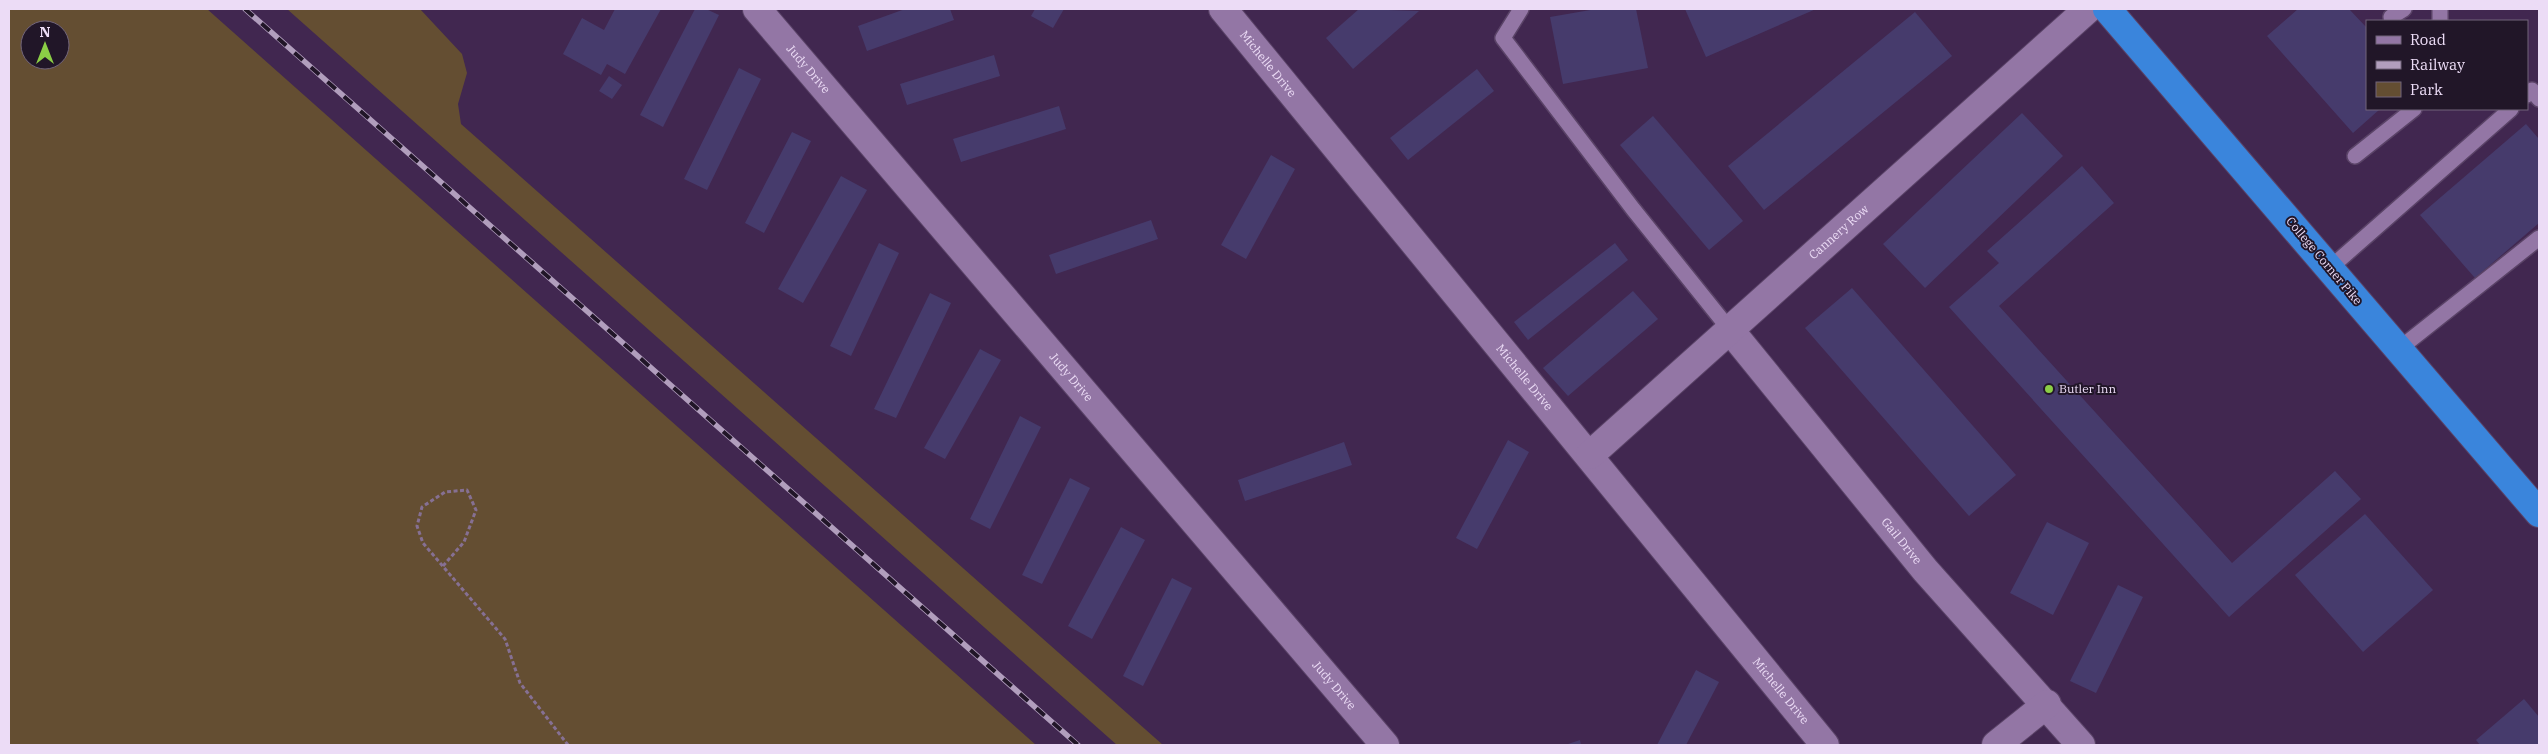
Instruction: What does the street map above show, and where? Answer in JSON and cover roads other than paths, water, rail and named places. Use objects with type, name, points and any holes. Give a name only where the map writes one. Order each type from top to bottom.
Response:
[{"type":"highway","name":"College Corner Pike","points":[[2107,9],[2539,513]]},
{"type":"street","name":"Judy Drive","points":[[757,9],[1385,745]]},
{"type":"street","name":"Michelle Drive","points":[[1223,9],[1590,455],[1825,745]]},
{"type":"street","name":"Cannery Row","points":[[1590,455],[2088,9]]},
{"type":"street","name":"Gail Drive","points":[[1730,330],[1925,570],[2047,704],[2081,745]]},
{"type":"street","points":[[1996,745],[2047,704]]},
{"type":"lane","points":[[1521,9],[1503,38],[1633,209],[1730,330]]},
{"type":"lane","points":[[2391,17],[2404,9]]},
{"type":"lane","points":[[2528,94],[2532,90],[2539,99]]},
{"type":"lane","points":[[2355,156],[2413,110]]},
{"type":"lane","points":[[2330,268],[2510,110]]},
{"type":"lane","points":[[2399,349],[2539,238]]},
{"type":"railway","points":[[245,9],[1078,745]]},
{"type":"place","name":"Butler Inn","points":[[2049,389]]}]
